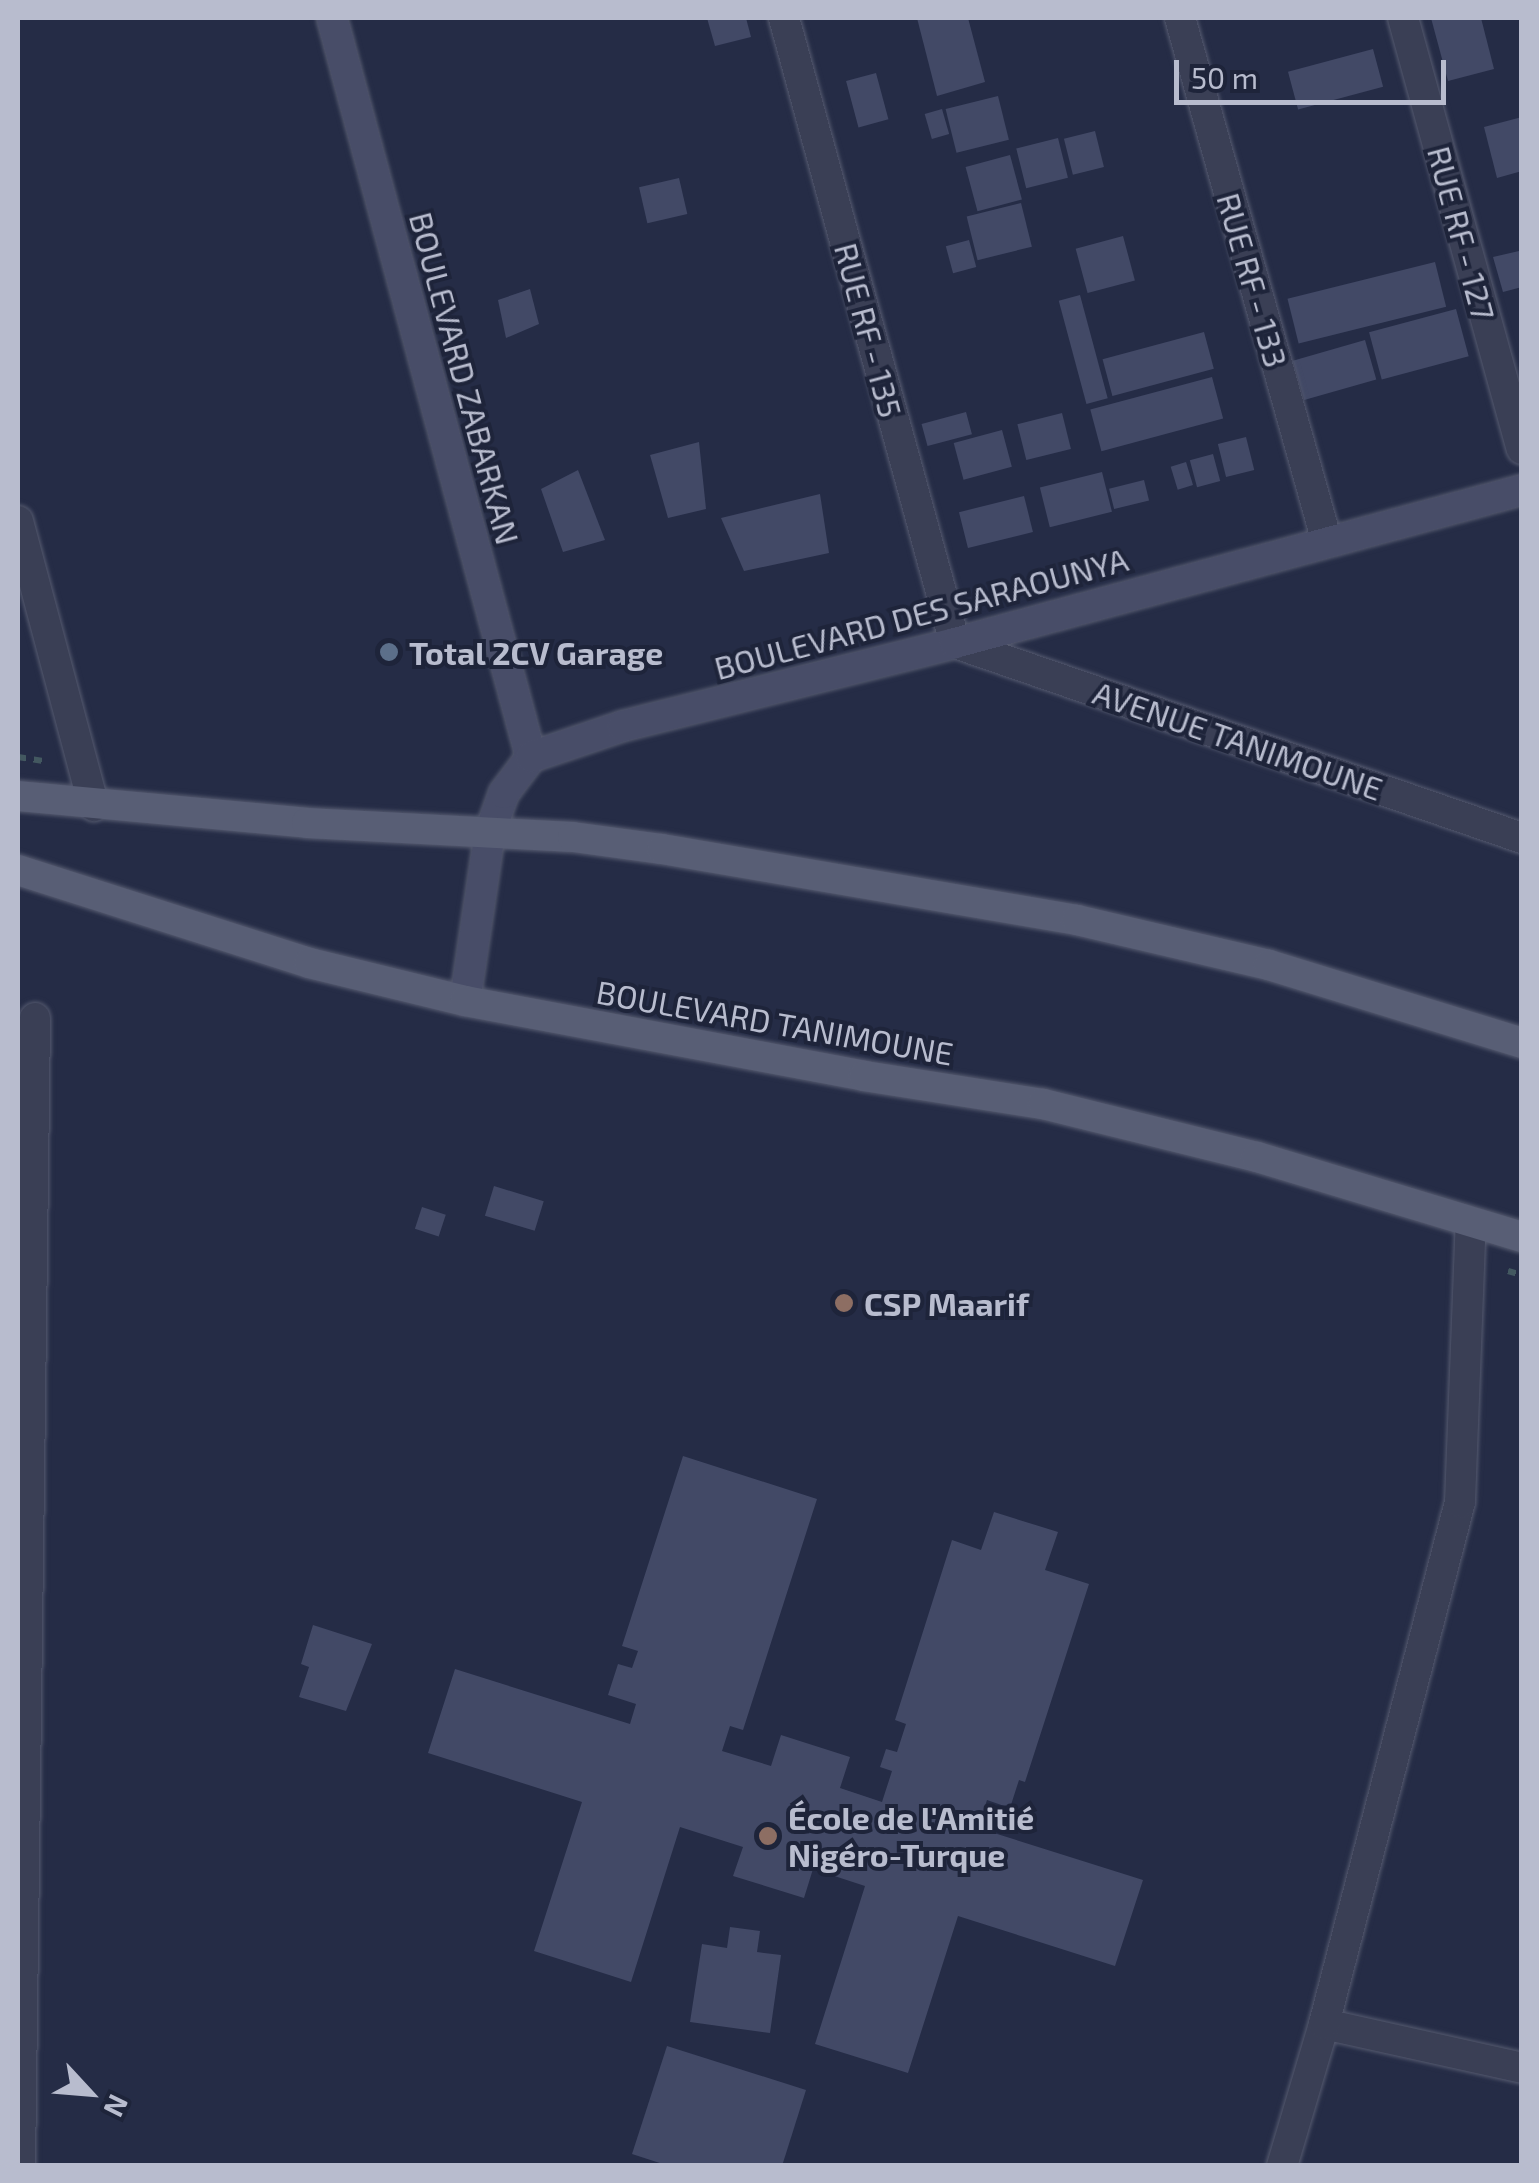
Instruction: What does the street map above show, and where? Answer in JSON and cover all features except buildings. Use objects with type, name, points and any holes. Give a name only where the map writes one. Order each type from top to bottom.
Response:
[{"type":"main road","name":"BOULEVARD ZABARKAN","points":[[332,18],[530,757]]},
{"type":"main road","name":"BOULEVARD DES SARAOUNYA","points":[[530,757],[624,726],[955,643],[1522,490]]},
{"type":"main road","points":[[465,1001],[490,832],[504,793],[530,757]]},
{"type":"main road","points":[[18,796],[94,806],[490,832],[662,848],[1077,920],[1269,965],[1522,1043]]},
{"type":"main road","name":"BOULEVARD TANIMOUNE","points":[[18,870],[309,963],[465,1001],[864,1076],[1043,1104],[1256,1157],[1522,1237]]},
{"type":"street","name":"RUE RF - 135","points":[[784,18],[955,643]]},
{"type":"street","name":"RUE RF - 133","points":[[1180,18],[1327,542]]},
{"type":"street","name":"RUE RF - 127","points":[[1403,18],[1522,450]]},
{"type":"street","points":[[18,521],[94,806]]},
{"type":"street","name":"AVENUE TANIMOUNE","points":[[955,643],[1522,838]]},
{"type":"street","points":[[20,2166],[35,1018]]},
{"type":"street","points":[[1282,2166],[1324,2024],[1460,1502],[1470,1222]]},
{"type":"street","points":[[1324,2024],[1522,2068]]},
{"type":"place","name":"Total 2CV Garage","points":[[389,652]]},
{"type":"place","name":"CSP Maarif","points":[[844,1303]]},
{"type":"place","name":"École de l'Amitié Nigéro-Turque","points":[[768,1836]]}]
